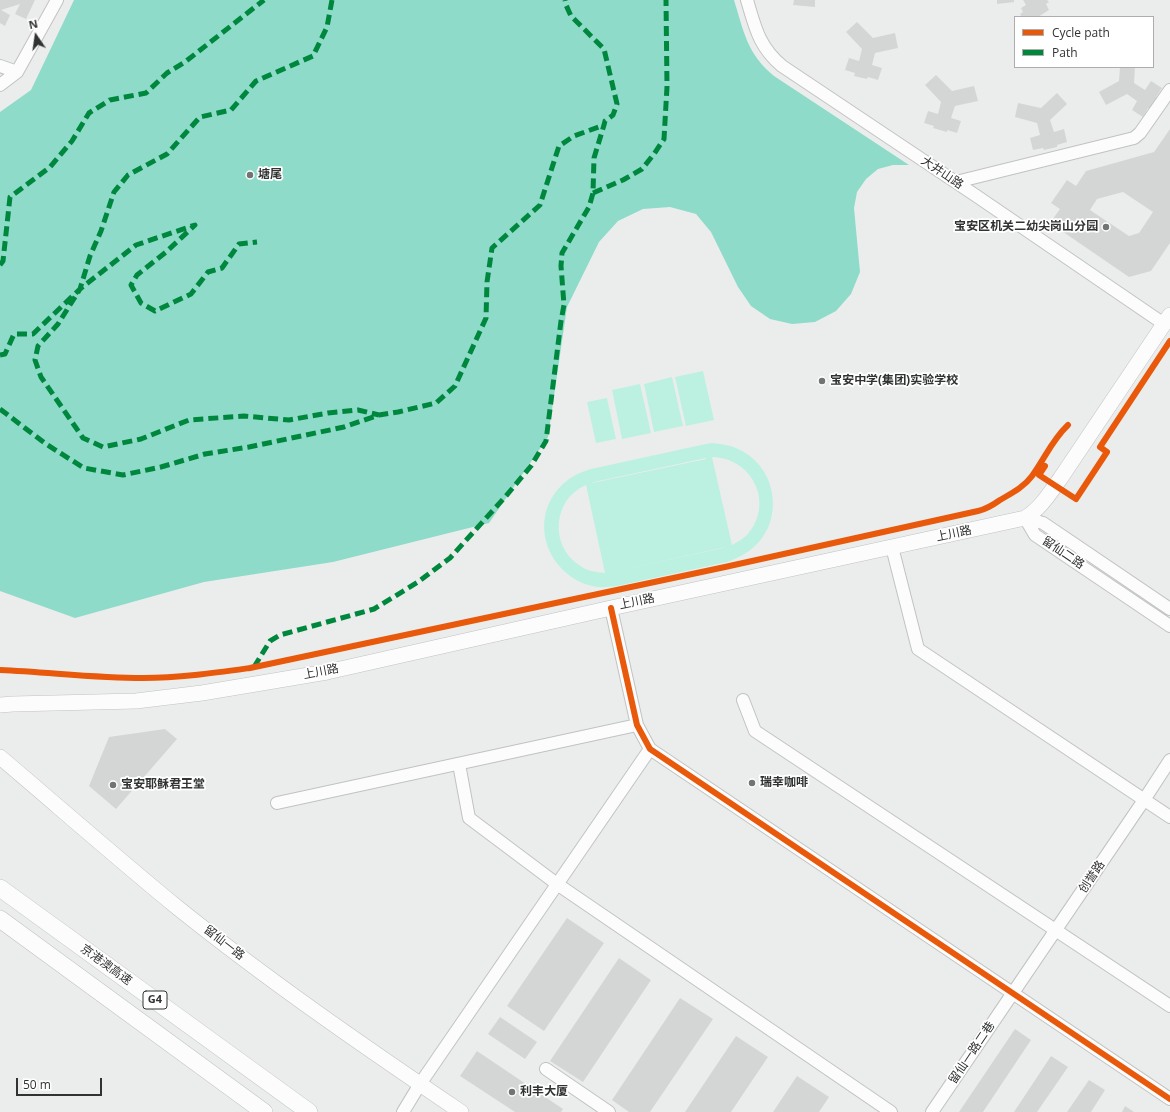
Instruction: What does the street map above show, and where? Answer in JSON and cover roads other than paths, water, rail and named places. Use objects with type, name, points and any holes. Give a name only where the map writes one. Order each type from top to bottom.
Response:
[{"type":"highway","name":"京港澳高速","points":[[0,888],[309,1112]]},
{"type":"highway","name":"G4","points":[[0,919],[264,1112]]},
{"type":"main road","name":"上川路","points":[[0,705],[136,701],[202,693],[327,672],[611,608],[1025,518],[1046,499],[1167,319]]},
{"type":"main road","name":"留仙一路","points":[[0,757],[179,908],[272,979],[362,1044],[461,1112]]},
{"type":"street","points":[[0,85],[17,72],[57,0]]},
{"type":"street","name":"大井山路","points":[[747,0],[758,37],[774,60],[956,182],[1167,319]]},
{"type":"street","points":[[0,66],[17,72]]},
{"type":"street","points":[[956,182],[1134,138],[1140,133],[1170,90]]},
{"type":"street","name":"留仙二路","points":[[1025,518],[1043,523],[1170,609]]},
{"type":"street","name":"留仙二路","points":[[1025,518],[1035,535],[1170,626]]},
{"type":"street","points":[[892,547],[918,649],[1170,817]]},
{"type":"street","points":[[611,608],[637,725],[650,749],[1170,1099]]},
{"type":"street","points":[[743,700],[755,731],[1170,1006]]},
{"type":"street","points":[[278,803],[637,725]]},
{"type":"street","points":[[403,1112],[420,1084],[650,749]]},
{"type":"street","name":"创誉路","points":[[1012,993],[1170,760]]},
{"type":"street","points":[[459,764],[469,818],[558,884],[891,1112]]},
{"type":"street","name":"留仙一路二巷","points":[[932,1112],[1012,993]]},
{"type":"street","points":[[546,1069],[609,1112]]},
{"type":"place","name":"塘尾","points":[[250,175]]},
{"type":"place","name":"宝安区机关二幼尖岗山分园","points":[[1106,227]]},
{"type":"place","name":"宝安中学(集团)实验学校","points":[[822,381]]},
{"type":"place","name":"瑞幸咖啡","points":[[752,783]]},
{"type":"place","name":"宝安耶稣君王堂","points":[[113,785]]},
{"type":"place","name":"利丰大厦","points":[[512,1092]]}]
